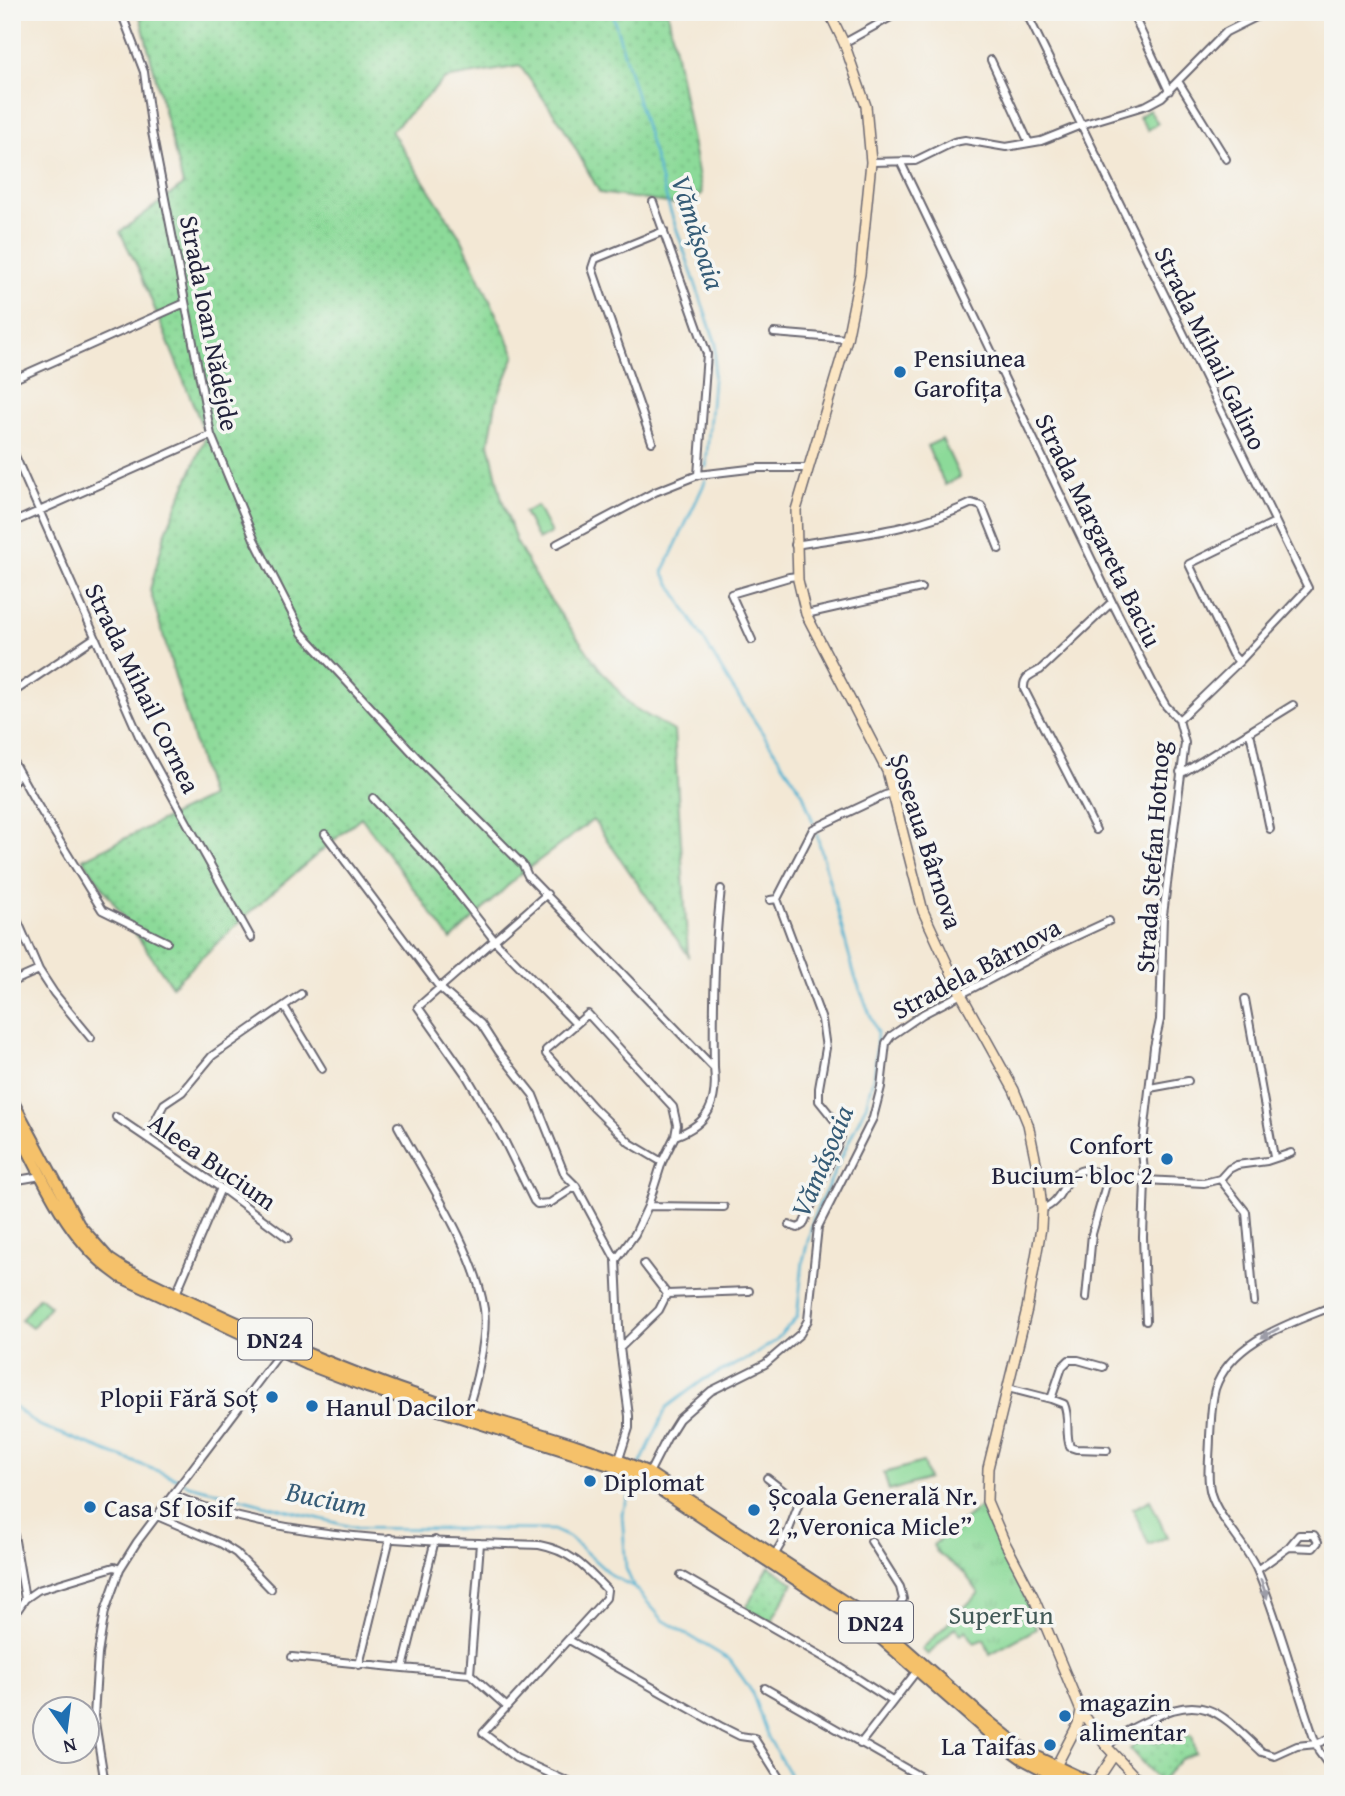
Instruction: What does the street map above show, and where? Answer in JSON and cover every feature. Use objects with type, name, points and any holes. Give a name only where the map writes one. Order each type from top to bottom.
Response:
[{"type":"main road","name":"Șoseaua Bârnova","points":[[829,12],[844,43],[866,106],[871,162],[860,274],[847,339],[796,510],[798,576],[806,614],[887,771],[918,899],[962,996],[1014,1090],[1028,1124],[1038,1172],[1041,1228],[1027,1309],[988,1468],[987,1501],[1004,1541],[1033,1596],[1081,1711],[1107,1747],[1142,1784]]},
{"type":"main road","name":"DN24","points":[[12,1100],[46,1174],[56,1203],[88,1250],[121,1278],[174,1298],[368,1387],[621,1464],[646,1476],[775,1554],[874,1621],[920,1667]]},
{"type":"main road","name":"DN24","points":[[12,1119],[46,1174]]},
{"type":"main road","name":"DN24","points":[[646,1476],[869,1628],[1070,1784]]},
{"type":"main road","points":[[1054,1771],[1079,1724],[1081,1711]]},
{"type":"main road","points":[[1095,1784],[1114,1755]]},
{"type":"main road","name":"DN24","points":[[1054,1771],[1095,1784]]},
{"type":"street","name":"Strada Ioan Nădejde","points":[[121,12],[144,72],[152,132],[211,435],[254,539],[302,633],[422,763],[523,865],[528,876],[714,1068]]},
{"type":"street","points":[[844,43],[900,12]]},
{"type":"street","name":"Strada Mihail Galino","points":[[1026,12],[1308,588]]},
{"type":"street","points":[[1132,12],[1169,91]]},
{"type":"street","points":[[871,162],[915,161],[954,142],[965,140],[1006,147],[1029,144],[1147,105],[1169,91],[1226,32],[1266,12]]},
{"type":"street","points":[[991,60],[1029,144]]},
{"type":"street","points":[[1178,81],[1226,159]]},
{"type":"street","name":"Strada Margareta Baciu","points":[[901,163],[1112,602],[1155,687],[1166,706],[1179,720]]},
{"type":"street","points":[[653,202],[707,354],[698,475]]},
{"type":"street","points":[[652,442],[592,268],[595,259],[664,230]]},
{"type":"street","points":[[12,380],[185,303]]},
{"type":"street","points":[[774,333],[847,339]]},
{"type":"street","points":[[12,523],[211,435]]},
{"type":"street","name":"Strada Mihail Cornea","points":[[12,449],[139,736],[251,938]]},
{"type":"street","points":[[557,544],[655,492],[698,475],[757,468],[807,468]]},
{"type":"street","points":[[795,545],[892,529],[946,515],[972,503],[983,509],[995,533],[999,549]]},
{"type":"street","points":[[1239,662],[1232,654],[1189,564],[1275,522]]},
{"type":"street","points":[[752,640],[731,594],[798,576]]},
{"type":"street","points":[[806,614],[921,588]]},
{"type":"street","name":"Strada Stefan Hotnog","points":[[1146,1321],[1143,1237],[1145,1180],[1142,1152],[1154,1046],[1160,1020],[1163,915],[1185,743],[1179,720],[1239,662],[1308,588]]},
{"type":"street","points":[[1097,830],[1024,689],[1024,682],[1112,602]]},
{"type":"street","points":[[12,693],[94,638]]},
{"type":"street","points":[[1180,772],[1293,705]]},
{"type":"street","points":[[1248,733],[1270,829]]},
{"type":"street","points":[[12,760],[102,910],[167,942]]},
{"type":"street","points":[[12,784],[19,773]]},
{"type":"street","points":[[789,1226],[798,1228],[803,1225],[841,1137],[839,1126],[819,1101],[826,1048],[822,1020],[806,972],[774,899],[813,830],[893,793]]},
{"type":"street","points":[[373,799],[441,872],[495,941],[576,1024]]},
{"type":"street","points":[[325,834],[440,988],[481,1024],[533,1096],[565,1175],[576,1186],[616,1261],[620,1348],[629,1428],[621,1464]]},
{"type":"street","points":[[675,1136],[698,1124],[712,1107],[716,1083],[713,1001],[715,950],[721,889]]},
{"type":"street","points":[[547,894],[418,1007],[466,1075],[505,1142],[534,1201],[537,1204],[550,1203],[576,1186]]},
{"type":"street","points":[[12,908],[39,970],[91,1038]]},
{"type":"street","name":"Stradela Bârnova","points":[[646,1476],[679,1419],[724,1382],[765,1364],[800,1334],[808,1320],[818,1227],[873,1118],[881,1087],[886,1043],[903,1026],[1046,950],[1109,921]]},
{"type":"street","points":[[12,982],[39,970]]},
{"type":"street","points":[[147,1136],[164,1104],[182,1092],[212,1056],[301,995]]},
{"type":"street","points":[[1245,999],[1274,1157]]},
{"type":"street","points":[[284,1006],[322,1069]]},
{"type":"street","points":[[616,1261],[635,1234],[648,1206],[677,1125],[673,1107],[588,1014],[546,1050],[549,1059],[631,1143],[662,1162]]},
{"type":"street","points":[[1150,1088],[1188,1081]]},
{"type":"street","name":"Aleea Bucium","points":[[116,1117],[221,1188],[288,1238]]},
{"type":"street","points":[[398,1126],[461,1240],[485,1310],[481,1356],[465,1416]]},
{"type":"street","points":[[1042,1209],[1056,1202],[1071,1175],[1077,1171],[1145,1180],[1205,1183],[1220,1179],[1237,1165],[1267,1161],[1291,1153]]},
{"type":"street","points":[[12,1181],[37,1179],[46,1174]]},
{"type":"street","points":[[1086,1298],[1092,1234],[1110,1174]]},
{"type":"street","points":[[1220,1179],[1246,1212],[1254,1302]]},
{"type":"street","points":[[174,1298],[221,1188]]},
{"type":"street","points":[[648,1206],[724,1207]]},
{"type":"street","points":[[644,1264],[667,1294]]},
{"type":"street","points":[[667,1294],[749,1291]]},
{"type":"street","points":[[620,1348],[659,1310],[667,1294]]},
{"type":"street","points":[[1333,1306],[1284,1326],[1247,1348],[1223,1373],[1215,1390],[1211,1417],[1211,1493],[1257,1570],[1316,1744],[1333,1771]]},
{"type":"street","points":[[105,1784],[94,1716],[98,1654],[105,1611],[120,1569],[283,1348]]},
{"type":"street","points":[[1051,1399],[1062,1367],[1069,1360],[1103,1367]]},
{"type":"street","points":[[1008,1388],[1064,1404],[1070,1447],[1107,1450]]},
{"type":"street","points":[[767,1478],[794,1499],[798,1506],[788,1532],[775,1554]]},
{"type":"street","points":[[173,1495],[226,1514],[324,1533],[539,1545],[558,1548],[572,1556],[607,1590],[606,1598],[483,1734],[516,1758],[573,1784]]},
{"type":"street","points":[[157,1516],[222,1544],[236,1553],[271,1589]]},
{"type":"street","points":[[12,1523],[25,1599]]},
{"type":"street","points":[[359,1665],[390,1538]]},
{"type":"street","points":[[403,1668],[435,1540]]},
{"type":"street","points":[[872,1541],[900,1587],[903,1599],[899,1608],[880,1615],[874,1621]]},
{"type":"street","points":[[470,1674],[480,1543]]},
{"type":"street","points":[[1257,1570],[1289,1548]]},
{"type":"street","points":[[12,1618],[25,1599],[38,1590],[114,1567],[120,1569]]},
{"type":"street","points":[[681,1575],[832,1662],[892,1701]]},
{"type":"street","points":[[569,1640],[722,1727],[740,1736],[754,1738],[783,1784]]},
{"type":"street","points":[[292,1657],[470,1674],[506,1706]]},
{"type":"street","points":[[860,1744],[920,1667]]},
{"type":"street","points":[[765,1688],[933,1784]]},
{"type":"street","points":[[1107,1747],[1118,1735],[1170,1709],[1195,1706],[1218,1712],[1262,1752],[1269,1755],[1275,1756],[1297,1745],[1316,1744],[1333,1737]]},
{"type":"green space","points":[[139,12],[668,12],[702,194],[681,205],[600,193],[563,126],[520,66],[445,79],[391,131],[462,240],[515,355],[496,402],[489,443],[501,496],[516,541],[541,587],[600,669],[631,706],[674,731],[688,955],[593,820],[517,877],[451,940],[361,817],[251,911],[172,986],[83,859],[210,797],[150,590],[165,534],[206,436],[139,270],[120,232],[183,185]]},
{"type":"green space","points":[[1149,110],[1158,123],[1148,130],[1139,117]]},
{"type":"green space","points":[[942,439],[960,477],[945,485],[927,446]]},
{"type":"green space","points":[[537,506],[551,533],[538,540],[524,512]]},
{"type":"green space","points":[[39,1297],[50,1306],[32,1328],[21,1320]]},
{"type":"green space","points":[[923,1462],[928,1479],[889,1491],[884,1473]]},
{"type":"green space","points":[[1150,1500],[1167,1537],[1149,1545],[1133,1509]]},
{"type":"green space","name":"SuperFun","points":[[980,1507],[1019,1581],[1036,1629],[990,1654],[984,1639],[974,1643],[966,1630],[961,1634],[955,1627],[928,1655],[922,1649],[979,1593],[965,1574],[936,1551],[933,1545]]},
{"type":"green space","points":[[769,1566],[793,1583],[771,1622],[745,1610]]},
{"type":"green space","points":[[1147,1735],[1154,1743],[1192,1735],[1196,1753],[1181,1759],[1160,1782],[1130,1749]]},
{"type":"waterway","name":"Vămășoaia","points":[[612,12],[668,204],[716,344],[706,467]]},
{"type":"waterway","name":"Vămășoaia","points":[[706,480],[663,572],[732,687],[803,794],[813,822]]},
{"type":"waterway","name":"Vămășoaia","points":[[639,1467],[667,1407],[703,1380],[749,1358],[774,1342],[797,1317],[803,1261],[814,1216],[866,1105],[875,1070],[877,1032],[855,977],[817,835]]},
{"type":"waterway","name":"Bucium","points":[[12,1405],[38,1425],[189,1485],[356,1528],[553,1530],[570,1538],[612,1576],[634,1587]]},
{"type":"waterway","name":"Vămășoaia","points":[[635,1480],[622,1513],[626,1569],[634,1587],[663,1620],[730,1660],[751,1690],[768,1737],[795,1784]]},
{"type":"place","name":"Pensiunea Garofița","points":[[900,372]]},
{"type":"place","name":"Confort Bucium- bloc 2","points":[[1167,1159]]},
{"type":"place","name":"Plopii Fără Soț","points":[[272,1397]]},
{"type":"place","name":"Hanul Dacilor","points":[[312,1406]]},
{"type":"place","name":"Diplomat","points":[[590,1481]]},
{"type":"place","name":"Casa Sf Iosif","points":[[90,1507]]},
{"type":"place","name":"Școala Generală Nr. 2 „Veronica Micle”","points":[[754,1510]]},
{"type":"place","name":"magazin alimentar","points":[[1065,1716]]},
{"type":"place","name":"La Taifas","points":[[1050,1745]]}]
